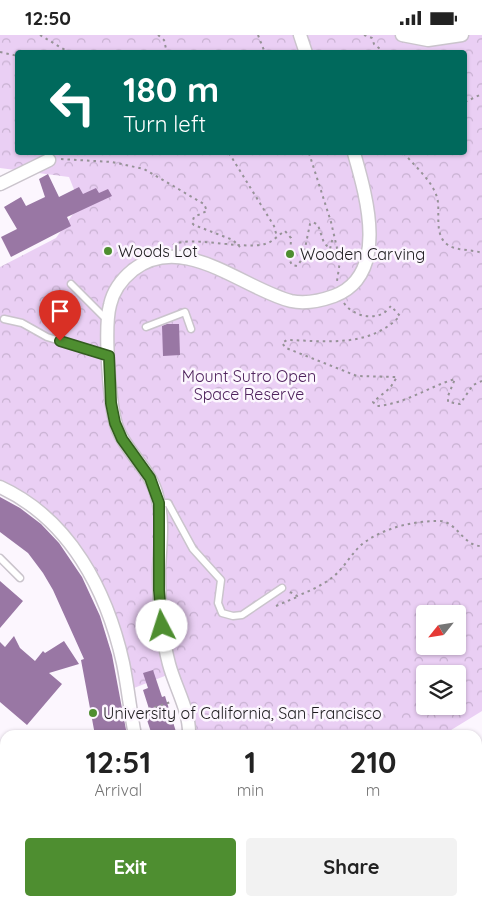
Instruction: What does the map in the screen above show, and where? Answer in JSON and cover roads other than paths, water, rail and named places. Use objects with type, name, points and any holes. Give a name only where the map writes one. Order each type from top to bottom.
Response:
[{"type":"street","points":[[300,35],[305,50]]},
{"type":"street","points":[[402,35],[428,40],[462,35]]},
{"type":"street","points":[[188,730],[188,723],[167,657],[161,618],[159,503],[150,478],[122,439],[115,423],[111,403],[108,321],[112,298],[126,276],[147,262],[165,258],[182,258],[200,263],[292,301],[312,302],[339,294],[358,278],[366,260],[370,239],[368,217],[354,155]]},
{"type":"street","points":[[0,184],[49,159]]},
{"type":"street","points":[[0,487],[27,502],[54,523],[85,565],[116,636],[135,730]]},
{"type":"lane","points":[[71,284],[108,321]]},
{"type":"lane","points":[[146,327],[185,312],[191,329]]},
{"type":"lane","points":[[4,319],[22,323],[47,337],[109,356]]},
{"type":"lane","points":[[159,503],[168,503],[193,549],[221,580],[218,603],[222,613],[233,616],[242,615],[282,588]]},
{"type":"lane","points":[[0,558],[20,578]]},
{"type":"place","name":"Woods Lot","points":[[108,251]]},
{"type":"place","name":"Wooden Carving","points":[[290,254]]},
{"type":"place","name":"University of California, San Francisco","points":[[93,713]]},
{"type":"park label","name":"Mount Sutro Open Space Reserve","points":[[249,385]]}]
